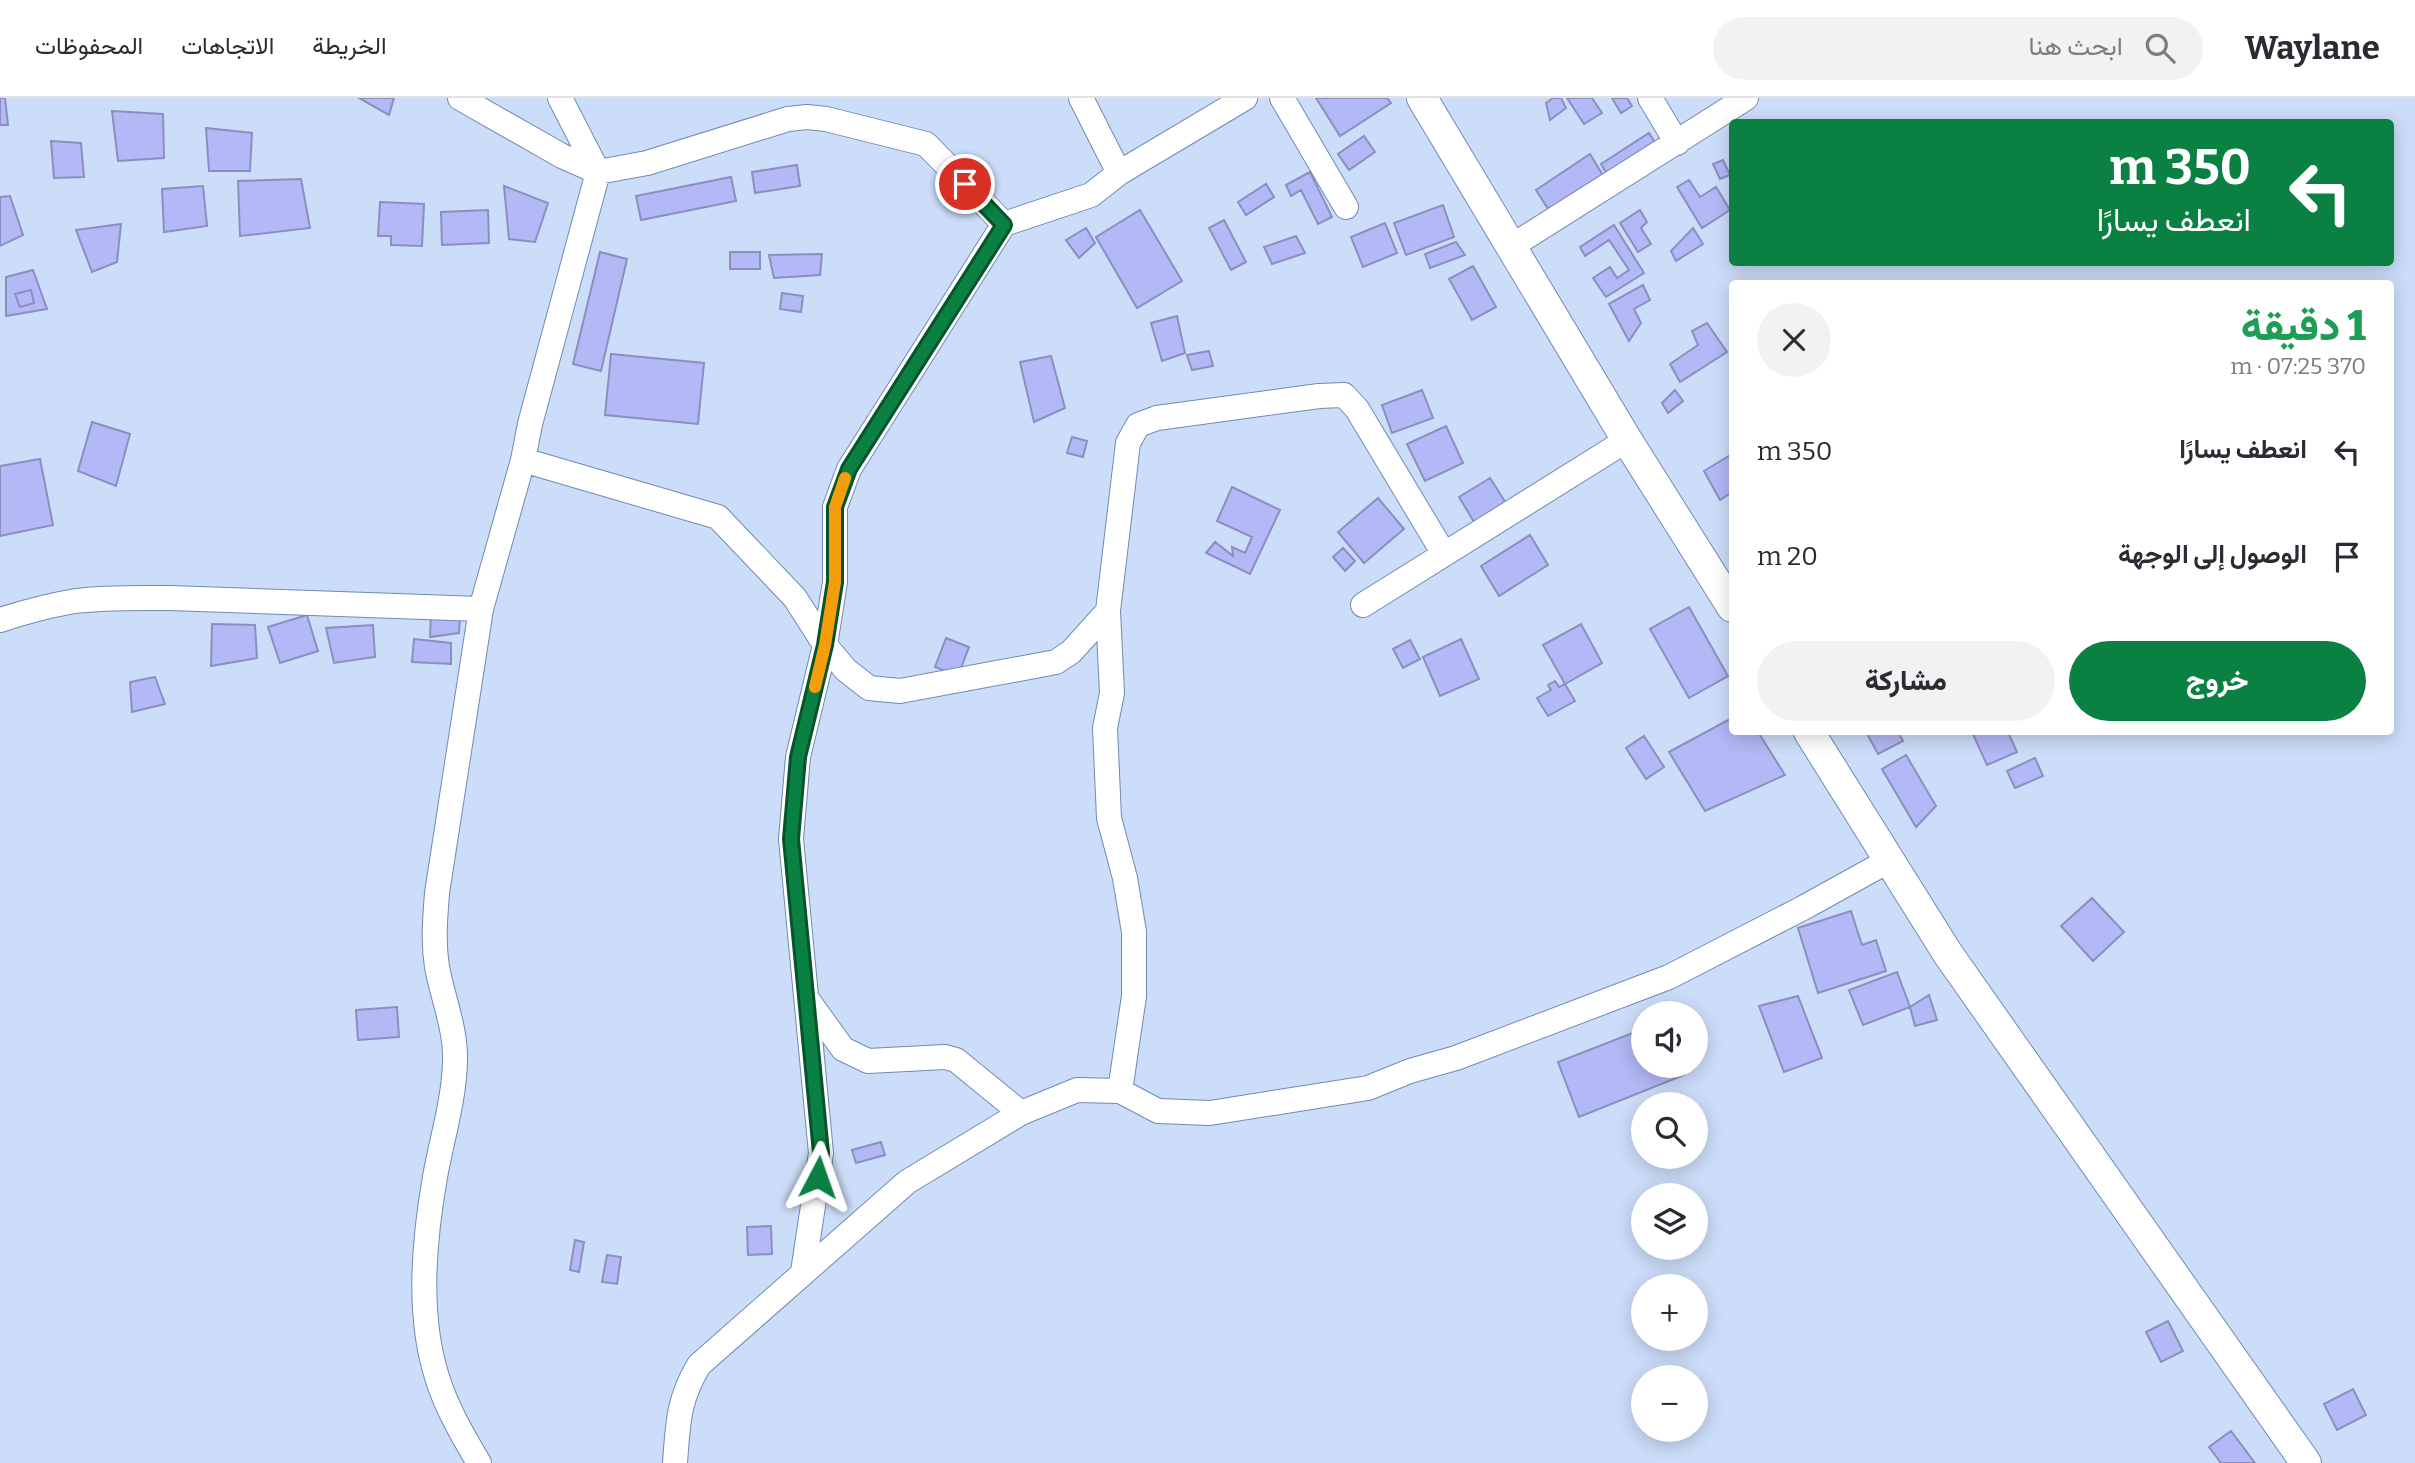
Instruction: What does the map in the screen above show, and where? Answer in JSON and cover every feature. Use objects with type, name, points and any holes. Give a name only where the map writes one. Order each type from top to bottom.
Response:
[{"type":"main road","points":[[1422,98],[1627,440],[1729,602]]},
{"type":"main road","points":[[1811,735],[1948,954],[2306,1463]]},
{"type":"street","points":[[460,98],[562,156],[598,172],[647,163],[788,119],[807,117],[873,130],[926,145],[1004,225]]},
{"type":"street","points":[[479,1463],[437,1377],[428,1336],[426,1296],[429,1212],[453,1092],[455,1058],[433,933],[481,609],[598,172],[560,98]]},
{"type":"street","points":[[1080,98],[1119,173]]},
{"type":"street","points":[[803,1272],[821,1153],[791,839],[798,757],[825,645],[835,582],[835,507],[849,469],[1004,225],[1091,195],[1119,173],[1245,98]]},
{"type":"street","points":[[1282,98],[1346,207]]},
{"type":"street","points":[[1650,98],[1677,143]]},
{"type":"street","points":[[1512,246],[1746,98]]},
{"type":"street","points":[[1119,1091],[1133,996],[1134,932],[1125,878],[1109,818],[1105,728],[1112,693],[1108,611],[1128,443],[1138,425],[1157,418],[1344,395],[1357,409],[1444,554]]},
{"type":"street","points":[[1363,605],[1627,440]]},
{"type":"street","points":[[523,460],[718,517],[795,598],[825,645],[846,670],[869,688],[900,691],[1056,663],[1071,652],[1108,611]]},
{"type":"street","points":[[0,620],[76,601],[123,598],[481,609]]},
{"type":"street","points":[[675,1463],[679,1412],[686,1387],[699,1365],[907,1182],[1021,1114],[1077,1090],[1119,1091],[1158,1111],[1210,1113],[1368,1088],[1410,1071],[1456,1058],[1669,977],[1888,861]]},
{"type":"street","points":[[806,999],[844,1049],[868,1061],[945,1057],[956,1060],[1021,1114]]},
{"type":"building","points":[[0,98],[5,98],[8,125],[0,125]]},
{"type":"building","points":[[359,98],[394,98],[389,115]]},
{"type":"building","points":[[1316,98],[1387,98],[1391,103],[1340,136]]},
{"type":"building","points":[[1553,98],[1561,98],[1566,108],[1550,120],[1546,103]]},
{"type":"building","points":[[1567,98],[1592,98],[1602,113],[1584,124]]},
{"type":"building","points":[[1612,98],[1627,98],[1632,106],[1621,113]]},
{"type":"building","points":[[112,111],[163,114],[164,158],[118,161]]},
{"type":"building","points":[[206,128],[252,133],[250,171],[209,171]]},
{"type":"building","points":[[1649,133],[1658,147],[1610,179],[1601,164]]},
{"type":"building","points":[[1364,136],[1375,152],[1349,170],[1338,154]]},
{"type":"building","points":[[51,141],[81,143],[84,177],[54,178]]},
{"type":"building","points":[[1590,154],[1604,177],[1550,212],[1536,190]]},
{"type":"building","points":[[1723,160],[1729,175],[1720,179],[1713,164]]},
{"type":"building","points":[[797,165],[800,186],[755,193],[752,172]]},
{"type":"building","points":[[1310,172],[1332,217],[1318,224],[1301,190],[1291,196],[1286,185]]},
{"type":"building","points":[[731,177],[736,201],[641,220],[636,196]]},
{"type":"building","points":[[301,179],[310,228],[240,236],[238,181]]},
{"type":"building","points":[[1689,180],[1700,197],[1716,187],[1729,211],[1702,228],[1677,187]]},
{"type":"building","points":[[1266,184],[1274,197],[1246,215],[1238,202]]},
{"type":"building","points":[[203,186],[207,226],[164,232],[162,189]]},
{"type":"building","points":[[504,186],[548,203],[535,242],[509,239]]},
{"type":"building","points":[[10,196],[23,235],[0,246],[0,197]]},
{"type":"building","points":[[380,202],[424,204],[422,246],[391,245],[391,236],[378,236]]},
{"type":"building","points":[[1443,205],[1454,237],[1406,255],[1394,223]]},
{"type":"building","points":[[488,210],[489,243],[442,245],[441,212]]},
{"type":"building","points":[[1140,210],[1182,281],[1137,308],[1096,237]]},
{"type":"building","points":[[1640,210],[1647,222],[1641,228],[1651,244],[1638,252],[1620,223]]},
{"type":"building","points":[[1224,220],[1246,262],[1231,270],[1209,228]]},
{"type":"building","points":[[1385,223],[1397,253],[1363,267],[1351,237]]},
{"type":"building","points":[[121,224],[117,262],[92,272],[76,230]]},
{"type":"building","points":[[1614,225],[1644,273],[1606,297],[1593,278],[1610,267],[1617,278],[1629,270],[1609,240],[1585,256],[1580,247]]},
{"type":"building","points":[[1086,228],[1095,243],[1079,258],[1066,240]]},
{"type":"building","points":[[1693,228],[1703,244],[1676,261],[1671,251]]},
{"type":"building","points":[[1296,236],[1305,253],[1272,264],[1264,247]]},
{"type":"building","points":[[1456,242],[1465,255],[1430,268],[1425,254]]},
{"type":"building","points":[[600,252],[627,259],[601,371],[573,364]]},
{"type":"building","points":[[730,252],[760,252],[760,269],[730,269]]},
{"type":"building","points":[[822,254],[820,275],[774,278],[769,255]]},
{"type":"building","points":[[1473,266],[1496,307],[1472,320],[1449,279]]},
{"type":"building","points":[[33,270],[47,309],[6,316],[6,277]]},
{"type":"building","points":[[1643,285],[1650,300],[1634,309],[1641,323],[1629,341],[1609,304]]},
{"type":"building","points":[[31,290],[34,303],[20,307],[15,294]]},
{"type":"building","points":[[782,293],[803,296],[801,312],[780,309]]},
{"type":"building","points":[[1177,316],[1185,353],[1162,361],[1151,323]]},
{"type":"building","points":[[1707,323],[1727,352],[1680,382],[1670,364],[1698,345],[1692,331]]},
{"type":"building","points":[[1209,351],[1213,366],[1192,370],[1187,355]]},
{"type":"building","points":[[611,354],[704,363],[698,424],[605,415]]},
{"type":"building","points":[[1051,356],[1065,408],[1034,422],[1020,362]]},
{"type":"building","points":[[1422,390],[1433,418],[1392,433],[1382,405]]},
{"type":"building","points":[[1675,390],[1683,401],[1668,413],[1662,403]]},
{"type":"building","points":[[92,422],[130,434],[116,486],[78,471]]},
{"type":"building","points":[[1446,426],[1463,463],[1425,481],[1407,444]]},
{"type":"building","points":[[1072,437],[1087,441],[1083,457],[1067,453]]},
{"type":"building","points":[[1729,456],[1729,494],[1720,500],[1704,471]]},
{"type":"building","points":[[40,459],[53,525],[0,536],[0,466]]},
{"type":"building","points":[[1490,478],[1509,508],[1477,527],[1459,497]]},
{"type":"building","points":[[1232,487],[1280,510],[1250,574],[1206,553],[1215,542],[1233,556],[1232,547],[1245,553],[1252,537],[1217,521]]},
{"type":"building","points":[[1378,498],[1404,529],[1364,563],[1338,532]]},
{"type":"building","points":[[1530,535],[1548,565],[1499,596],[1481,566]]},
{"type":"building","points":[[1343,548],[1355,561],[1345,571],[1333,557]]},
{"type":"building","points":[[1689,607],[1728,676],[1689,698],[1650,629]]},
{"type":"building","points":[[431,613],[460,615],[459,633],[430,637]]},
{"type":"building","points":[[307,615],[318,651],[280,663],[268,627]]},
{"type":"building","points":[[212,624],[255,625],[257,658],[211,666]]},
{"type":"building","points":[[1581,624],[1602,663],[1565,684],[1543,645]]},
{"type":"building","points":[[373,625],[375,657],[334,663],[326,628]]},
{"type":"building","points":[[946,638],[969,647],[958,676],[935,667]]},
{"type":"building","points":[[414,639],[451,643],[451,664],[412,662]]},
{"type":"building","points":[[1461,639],[1479,679],[1440,696],[1423,657]]},
{"type":"building","points":[[1410,640],[1420,659],[1403,668],[1393,649]]},
{"type":"building","points":[[155,677],[165,704],[132,712],[130,682]]},
{"type":"building","points":[[1555,681],[1559,687],[1565,684],[1575,701],[1548,716],[1537,698],[1551,690],[1548,685]]},
{"type":"building","points":[[1729,720],[1729,735],[1760,735],[1785,775],[1705,811],[1669,752]]},
{"type":"building","points":[[1868,735],[1900,735],[1903,741],[1878,754]]},
{"type":"building","points":[[1973,735],[2009,735],[2017,752],[1987,765]]},
{"type":"building","points":[[1644,736],[1664,767],[1646,779],[1626,748]]},
{"type":"building","points":[[1906,755],[1936,806],[1916,827],[1882,769]]},
{"type":"building","points":[[2035,758],[2043,776],[2015,788],[2007,771]]},
{"type":"building","points":[[2092,898],[2124,932],[2093,961],[2061,926]]},
{"type":"building","points":[[1851,911],[1862,945],[1876,940],[1886,971],[1818,993],[1798,928]]},
{"type":"building","points":[[1897,972],[1910,1007],[1863,1025],[1849,990]]},
{"type":"building","points":[[1929,995],[1937,1020],[1915,1026],[1910,1007]]},
{"type":"building","points":[[1798,996],[1822,1058],[1784,1072],[1759,1006]]},
{"type":"building","points":[[397,1007],[399,1037],[358,1040],[356,1010]]},
{"type":"building","points":[[1631,1034],[1631,1078],[1676,1078],[1642,1092],[1631,1092],[1631,1096],[1579,1117],[1558,1062]]},
{"type":"building","points":[[881,1142],[885,1155],[856,1163],[852,1150]]},
{"type":"building","points":[[771,1226],[772,1254],[748,1255],[747,1227]]},
{"type":"building","points":[[575,1240],[584,1242],[579,1272],[570,1270]]},
{"type":"building","points":[[607,1255],[621,1257],[617,1284],[602,1282]]},
{"type":"building","points":[[2168,1321],[2183,1351],[2161,1362],[2146,1332]]},
{"type":"building","points":[[2353,1389],[2366,1415],[2337,1430],[2324,1404]]},
{"type":"building","points":[[2231,1431],[2255,1463],[2221,1463],[2209,1447]]},
{"type":"slow traffic","points":[[815,687],[835,582],[835,507],[845,478]]},
{"type":"route","points":[[818,1177],[821,1153],[791,839],[798,757],[825,645],[835,582],[835,507],[849,469],[1004,225],[965,184]]}]
